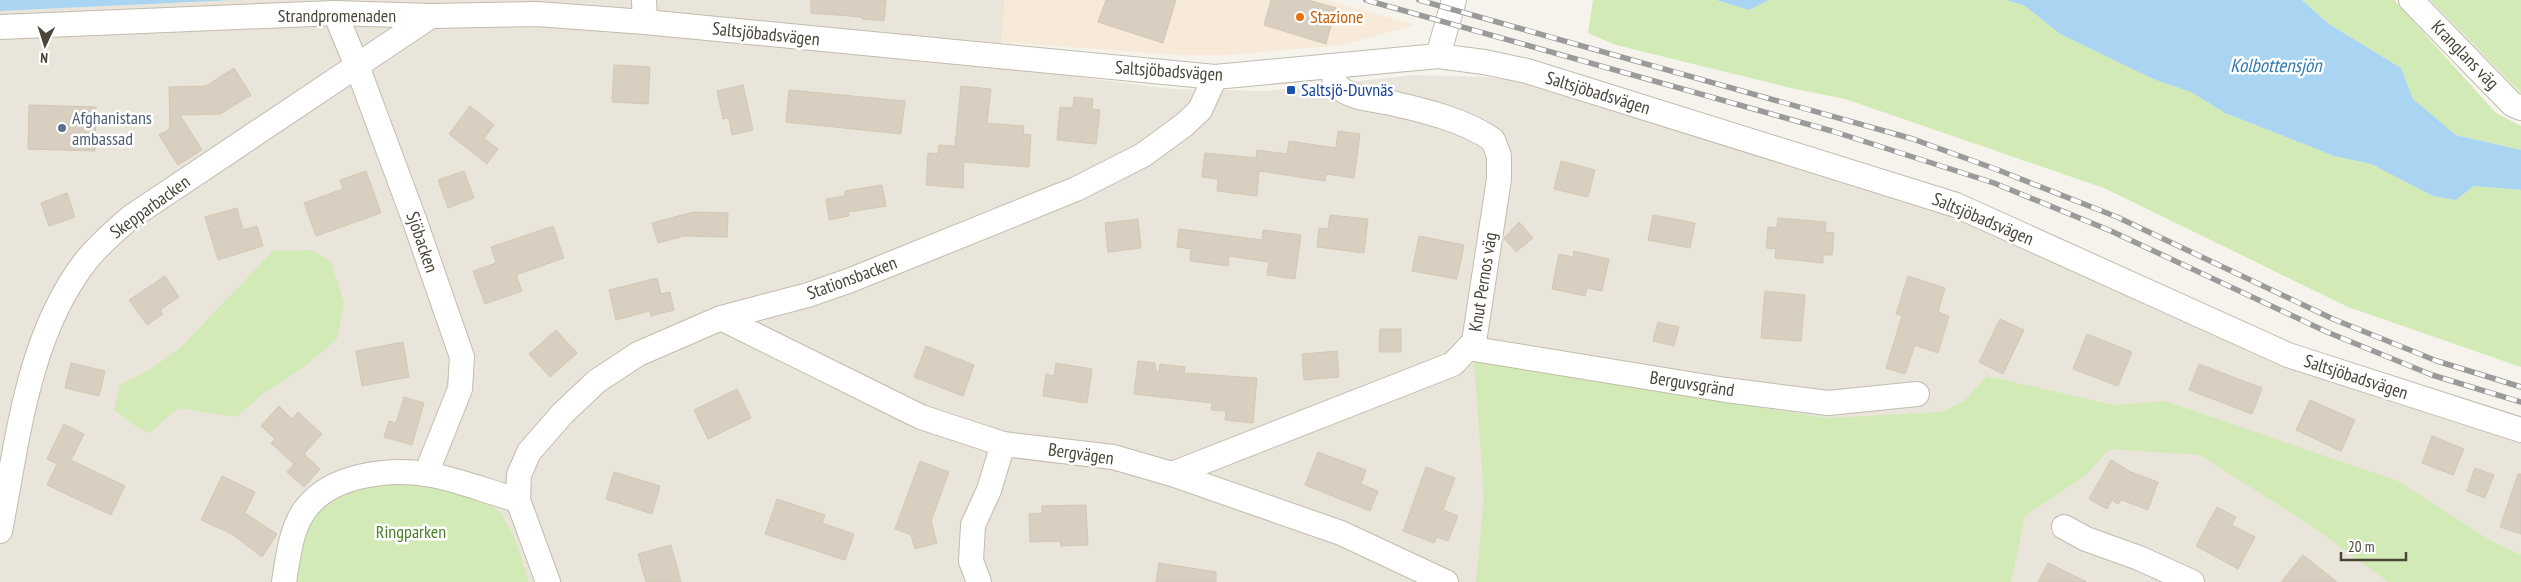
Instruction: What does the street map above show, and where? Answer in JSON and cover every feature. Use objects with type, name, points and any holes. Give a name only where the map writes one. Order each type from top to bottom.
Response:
[{"type":"street","points":[[1438,56],[1454,0]]},
{"type":"street","name":"Kranglans väg","points":[[2411,0],[2512,104],[2521,108]]},
{"type":"street","name":"Saltsjöbadsvägen","points":[[644,11],[1215,77],[1438,56],[1484,62],[1527,71],[1956,205],[2288,355],[2521,430]]},
{"type":"street","name":"Strandpromenaden","points":[[0,27],[335,13],[431,16],[644,11]]},
{"type":"street","name":"Sjöbacken","points":[[335,13],[357,66],[462,358],[460,389],[426,474]]},
{"type":"street","name":"Skepparbacken","points":[[0,531],[34,365],[51,321],[68,287],[100,244],[131,217],[431,16]]},
{"type":"street","name":"Knut Pernos väg","points":[[1172,474],[1453,364],[1474,342],[1499,179],[1499,156],[1493,140],[1463,123],[1354,96],[1336,85],[1331,66]]},
{"type":"street","name":"Stationsbacken","points":[[518,500],[520,475],[529,452],[564,412],[597,381],[638,354],[721,318],[808,295],[851,280],[1076,189],[1143,155],[1184,125],[1200,110],[1215,77]]},
{"type":"street","name":"Bergvägen","points":[[721,318],[921,417],[1003,444],[1112,457],[1172,474],[1341,533],[1446,582]]},
{"type":"street","name":"Berguvsgränd","points":[[1468,348],[1726,390],[1828,403],[1917,394]]},
{"type":"street","points":[[979,582],[971,562],[973,525],[989,490],[1003,444]]},
{"type":"street","points":[[284,582],[296,529],[307,506],[328,489],[354,479],[389,473],[426,474],[518,500],[548,582]]},
{"type":"street","points":[[2064,527],[2086,539],[2139,558],[2192,582]]},
{"type":"shaded area","points":[[235,0],[1005,0],[999,67],[1172,89],[1267,91],[1413,75],[1485,77],[1537,83],[1917,198],[2521,440],[2521,582],[0,582],[0,11]]},
{"type":"shaded area","points":[[1005,0],[1327,0],[1416,25],[1342,45],[1226,55],[1178,55],[1001,42]]},
{"type":"green space","points":[[1593,0],[1716,0],[1749,10],[1769,0],[2005,0],[2025,6],[2060,34],[2153,79],[2191,92],[2225,113],[2334,156],[2371,164],[2433,196],[2456,200],[2474,186],[2521,190],[2521,367],[2348,307],[2104,188],[1845,99],[1795,89],[1616,45],[1588,33]]},
{"type":"green space","points":[[2302,0],[2394,0],[2496,113],[2521,126],[2521,150],[2456,135],[2413,99],[2401,68],[2329,24]]},
{"type":"green space","points":[[2430,0],[2521,0],[2521,93]]},
{"type":"green space","points":[[312,250],[331,262],[344,303],[337,339],[305,366],[263,394],[236,417],[178,408],[150,433],[138,428],[114,410],[120,385],[149,370],[178,350],[273,251]]},
{"type":"green space","points":[[1474,361],[1826,418],[1942,412],[1964,401],[1987,376],[2114,405],[2165,401],[2398,481],[2493,542],[2521,555],[2521,582],[2388,582],[2310,525],[2200,455],[2109,449],[2085,476],[2025,516],[2011,582],[1476,582],[1484,498]]},
{"type":"green space","name":"Ringparken","points":[[419,482],[465,493],[491,504],[512,534],[529,582],[292,582],[306,534],[323,506],[334,496],[348,488],[365,483]]},
{"type":"water","points":[[0,0],[235,0],[0,11]]},
{"type":"water","points":[[1716,0],[1769,0],[1749,10]]},
{"type":"water","name":"Kolbottensjön","points":[[2006,0],[2302,0],[2329,24],[2401,68],[2413,99],[2456,135],[2521,150],[2521,190],[2474,186],[2456,200],[2433,196],[2371,164],[2334,156],[2225,113],[2191,92],[2153,79],[2060,34],[2025,6]]},
{"type":"building","points":[[811,0],[886,0],[884,21],[862,19],[862,17],[811,13]]},
{"type":"building","points":[[1106,0],[1176,0],[1163,43],[1098,22]]},
{"type":"building","name":"Stazione","points":[[1271,0],[1308,0],[1336,8],[1326,44],[1264,25]]},
{"type":"building","points":[[614,65],[650,67],[648,104],[612,102]]},
{"type":"building","points":[[234,68],[251,95],[220,114],[180,115],[202,150],[178,165],[159,135],[170,129],[169,87],[206,86]]},
{"type":"building","points":[[743,85],[753,130],[732,135],[729,118],[723,119],[717,91]]},
{"type":"building","points":[[961,86],[991,89],[987,123],[1024,126],[1023,134],[1031,135],[1029,167],[964,162],[963,188],[926,185],[928,153],[938,154],[939,145],[955,146]]},
{"type":"building","points":[[789,90],[905,101],[901,134],[786,122]]},
{"type":"building","points":[[1074,97],[1093,99],[1092,109],[1100,110],[1096,144],[1057,140],[1060,107],[1073,108]]},
{"type":"building","name":"Afghanistans ambassad","points":[[29,105],[96,107],[95,151],[28,149]]},
{"type":"building","points":[[470,106],[494,125],[484,138],[498,149],[487,164],[449,134]]},
{"type":"building","points":[[1338,131],[1360,134],[1354,178],[1326,174],[1325,181],[1259,171],[1257,196],[1217,191],[1218,179],[1202,177],[1205,153],[1256,158],[1257,150],[1287,154],[1289,141],[1336,148]]},
{"type":"building","points":[[1561,161],[1595,170],[1588,197],[1554,189]]},
{"type":"building","points":[[366,171],[381,213],[316,236],[304,203],[343,189],[340,180]]},
{"type":"building","points":[[464,171],[474,198],[448,208],[438,180]]},
{"type":"building","points":[[882,185],[886,206],[848,212],[849,216],[829,220],[826,199],[845,196],[845,191]]},
{"type":"building","points":[[67,193],[75,217],[49,226],[41,203]]},
{"type":"building","points":[[237,208],[243,230],[257,226],[263,246],[218,260],[205,217]]},
{"type":"building","points":[[693,212],[728,213],[727,237],[684,236],[658,243],[652,223]]},
{"type":"building","points":[[1330,215],[1368,219],[1364,253],[1317,247],[1319,228],[1328,229]]},
{"type":"building","points":[[1653,215],[1695,223],[1690,248],[1648,240]]},
{"type":"building","points":[[1778,218],[1826,222],[1825,232],[1834,233],[1832,255],[1823,255],[1823,263],[1775,258],[1776,249],[1766,248],[1768,227],[1777,228]]},
{"type":"building","points":[[1138,219],[1141,248],[1108,252],[1105,223]]},
{"type":"building","points":[[1519,222],[1533,238],[1516,252],[1504,238]]},
{"type":"building","points":[[553,226],[564,258],[516,275],[522,291],[485,304],[473,271],[496,263],[491,247]]},
{"type":"building","points":[[1179,229],[1262,240],[1263,230],[1301,235],[1295,279],[1267,275],[1269,262],[1229,256],[1228,266],[1190,261],[1191,249],[1177,247]]},
{"type":"building","points":[[1419,236],[1464,245],[1457,279],[1412,271]]},
{"type":"building","points":[[1574,251],[1609,259],[1602,291],[1587,288],[1585,296],[1552,289],[1559,254],[1573,257]]},
{"type":"building","points":[[165,276],[179,297],[160,310],[163,314],[147,325],[129,300]]},
{"type":"building","points":[[1908,276],[1945,288],[1938,312],[1949,316],[1938,353],[1915,345],[1905,374],[1886,368],[1902,316],[1896,314]]},
{"type":"building","points":[[657,278],[661,294],[670,292],[674,310],[651,316],[650,311],[616,320],[609,290]]},
{"type":"building","points":[[1765,291],[1805,295],[1801,341],[1761,338]]},
{"type":"building","points":[[2000,319],[2024,330],[2003,374],[1979,362]]},
{"type":"building","points":[[1658,322],[1679,327],[1674,346],[1653,341]]},
{"type":"building","points":[[1380,329],[1401,329],[1401,352],[1379,352]]},
{"type":"building","points":[[556,330],[577,353],[550,377],[529,354]]},
{"type":"building","points":[[2087,334],[2132,352],[2118,386],[2073,369]]},
{"type":"building","points":[[403,342],[409,377],[362,386],[356,351]]},
{"type":"building","points":[[926,346],[974,365],[963,396],[914,377]]},
{"type":"building","points":[[1337,351],[1339,377],[1304,380],[1302,354]]},
{"type":"building","points":[[1138,361],[1155,363],[1156,372],[1159,372],[1160,364],[1185,367],[1184,373],[1257,378],[1253,423],[1225,420],[1226,411],[1211,410],[1212,403],[1134,394]]},
{"type":"building","points":[[71,363],[105,371],[99,396],[65,388]]},
{"type":"building","points":[[1056,363],[1092,369],[1087,403],[1043,396],[1046,374],[1054,376]]},
{"type":"building","points":[[2199,364],[2262,388],[2252,414],[2189,390]]},
{"type":"building","points":[[737,389],[751,418],[708,439],[694,410]]},
{"type":"building","points":[[404,397],[424,403],[412,445],[384,437],[389,421],[396,423]]},
{"type":"building","points":[[2310,400],[2355,420],[2341,451],[2296,430]]},
{"type":"building","points":[[279,406],[292,419],[298,412],[322,434],[304,454],[320,469],[304,487],[287,472],[296,462],[294,464],[271,443],[275,439],[261,426]]},
{"type":"building","points":[[64,424],[84,434],[71,460],[125,486],[111,515],[47,485],[57,464],[47,459]]},
{"type":"building","points":[[2432,436],[2464,449],[2453,475],[2422,463]]},
{"type":"building","points":[[1318,452],[1366,470],[1361,484],[1378,491],[1370,511],[1305,485]]},
{"type":"building","points":[[2111,460],[2131,472],[2158,482],[2148,510],[2122,500],[2118,504],[2112,500],[2107,509],[2089,499]]},
{"type":"building","points":[[920,461],[949,472],[931,521],[937,543],[915,549],[911,535],[895,529]]},
{"type":"building","points":[[1426,467],[1455,478],[1443,510],[1458,516],[1448,541],[1437,537],[1434,543],[1403,531]]},
{"type":"building","points":[[2475,468],[2494,475],[2485,498],[2467,491]]},
{"type":"building","points":[[614,472],[660,486],[652,514],[606,499]]},
{"type":"building","points":[[2518,474],[2521,474],[2521,534],[2500,527]]},
{"type":"building","points":[[222,476],[255,492],[245,513],[277,534],[262,557],[232,534],[201,520]]},
{"type":"building","points":[[777,499],[825,515],[822,523],[854,534],[845,560],[765,534]]},
{"type":"building","points":[[1086,505],[1088,545],[1061,546],[1060,541],[1030,542],[1029,514],[1042,513],[1042,506]]},
{"type":"building","points":[[2217,507],[2236,517],[2232,525],[2255,537],[2238,569],[2196,546]]},
{"type":"building","points":[[671,545],[681,582],[646,582],[638,554]]},
{"type":"building","points":[[2303,555],[2337,582],[2281,582]]},
{"type":"building","points":[[1159,563],[1216,572],[1216,582],[1156,582]]},
{"type":"building","points":[[2048,563],[2087,582],[2038,582]]},
{"type":"railway","points":[[1366,0],[1832,131],[1994,183],[2111,231],[2327,332],[2432,375],[2521,402]]},
{"type":"railway","points":[[1419,0],[1913,139],[2117,217],[2333,319],[2437,361],[2521,387]]},
{"type":"place","name":"Stazione","points":[[1300,17]]},
{"type":"place","name":"Saltsjö-Duvnäs","points":[[1291,90]]},
{"type":"place","name":"Afghanistans ambassad","points":[[62,128]]}]
